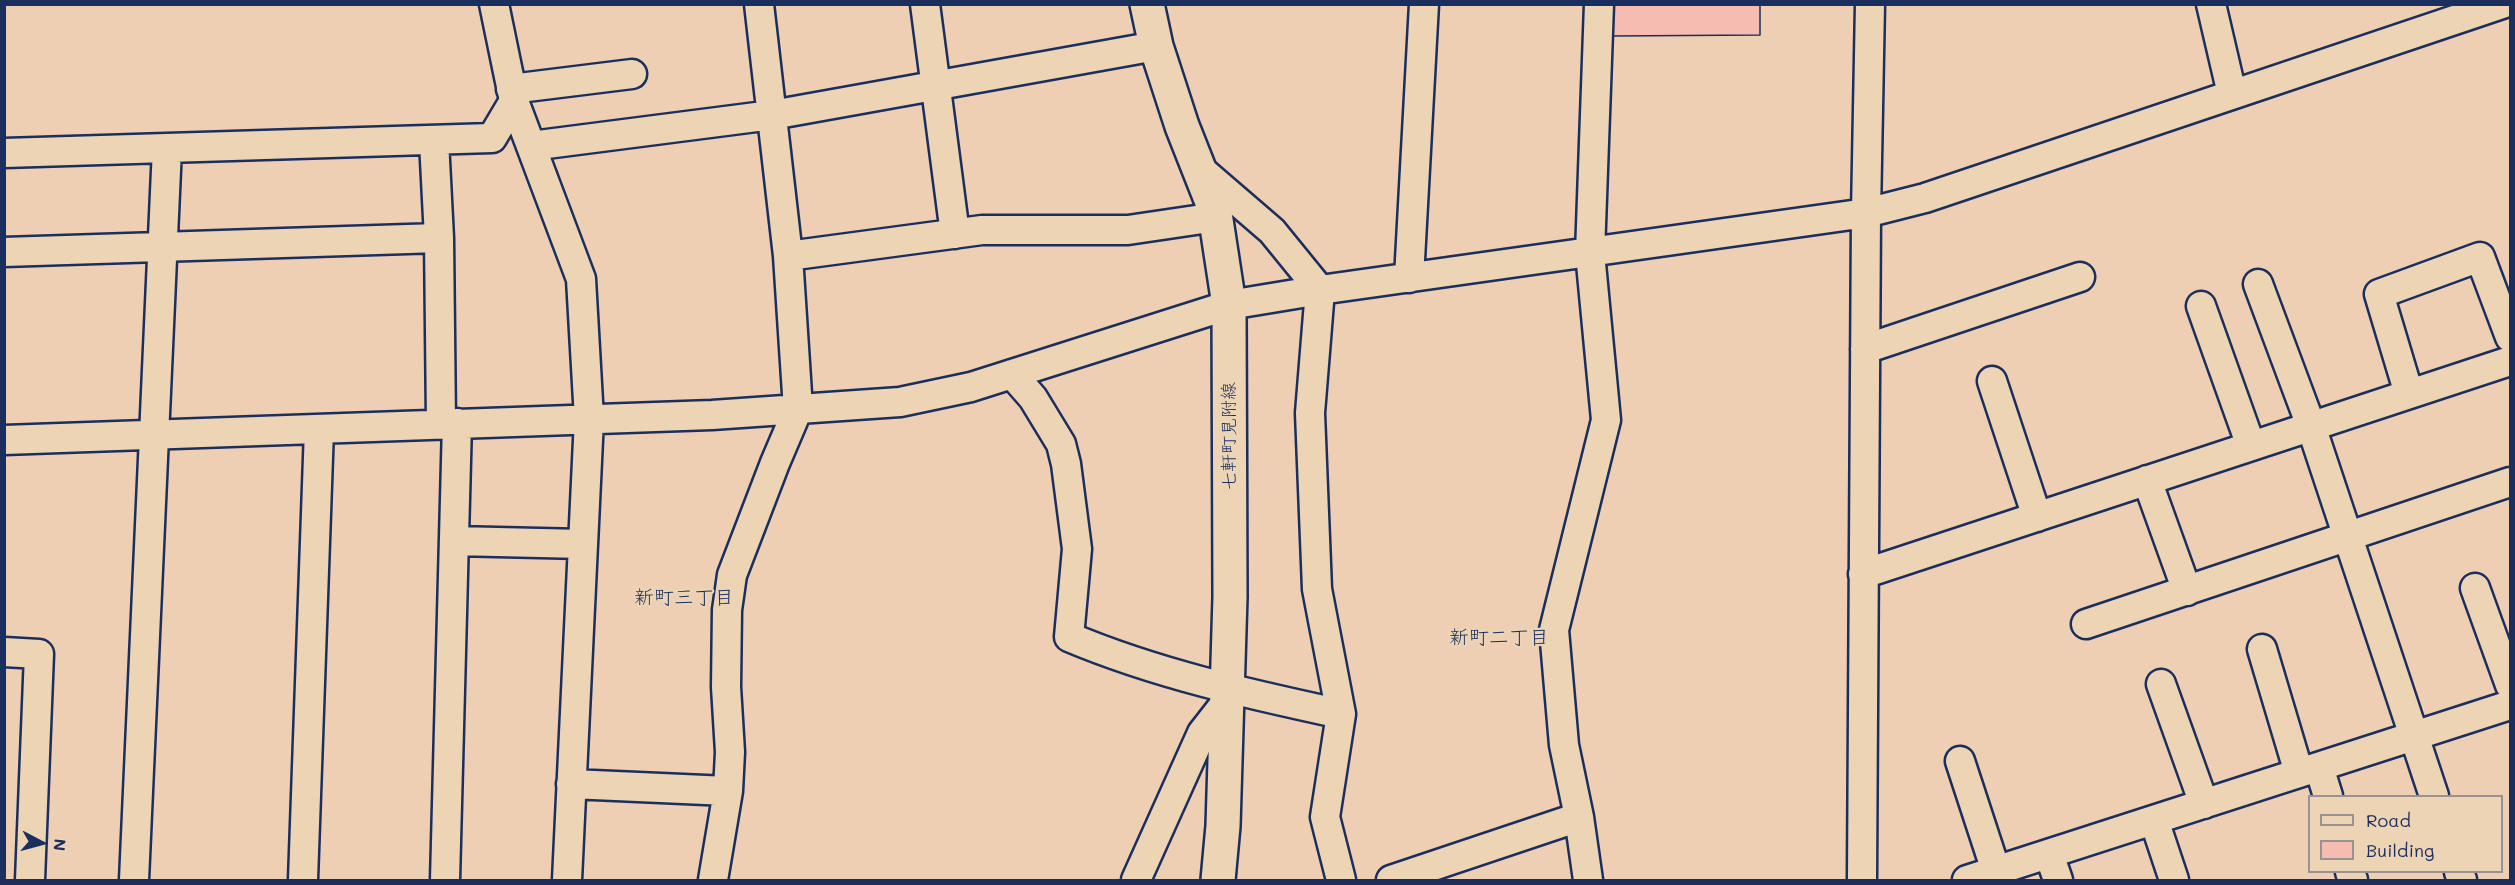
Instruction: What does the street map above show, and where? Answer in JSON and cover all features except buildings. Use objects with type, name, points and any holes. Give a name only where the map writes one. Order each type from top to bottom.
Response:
[{"type":"main road","name":"七軒町見附線","points":[[1147,4],[1156,45],[1182,126],[1214,207],[1229,305],[1230,597],[1223,826],[1218,880]]},
{"type":"street","points":[[494,4],[513,95],[581,279],[589,418],[567,880]]},
{"type":"street","points":[[713,880],[728,791],[730,752],[726,687],[727,610],[732,575],[798,408],[788,256],[759,4]]},
{"type":"street","points":[[925,4],[956,234]]},
{"type":"street","points":[[1409,278],[1424,4]]},
{"type":"street","points":[[1588,880],[1579,817],[1564,745],[1554,630],[1606,420],[1590,253],[1599,4]]},
{"type":"street","points":[[1862,880],[1866,213],[1870,4]]},
{"type":"street","points":[[2211,4],[2232,94]]},
{"type":"street","points":[[4,441],[712,415],[900,402],[971,387],[1229,305],[1320,290],[1866,213],[1924,198],[2502,4]]},
{"type":"street","points":[[531,146],[772,115],[1156,45]]},
{"type":"street","points":[[513,95],[632,74]]},
{"type":"street","points":[[4,153],[492,138],[513,95]]},
{"type":"street","points":[[434,141],[454,541],[445,880]]},
{"type":"street","points":[[134,880],[167,148]]},
{"type":"street","points":[[1200,169],[1272,231],[1320,290],[1310,413],[1317,589],[1341,714],[1324,817],[1341,880]]},
{"type":"street","points":[[788,256],[982,230],[1128,230],[1216,217]]},
{"type":"street","points":[[4,252],[439,238]]},
{"type":"street","points":[[2409,394],[2379,294],[2480,257],[2511,337]]},
{"type":"street","points":[[1865,349],[2080,277]]},
{"type":"street","points":[[2258,284],[2311,426],[2434,795]]},
{"type":"street","points":[[2201,306],[2251,446]]},
{"type":"street","points":[[1863,573],[2511,361]]},
{"type":"street","points":[[1012,374],[1034,398],[1061,444],[1066,464],[1077,549],[1069,637],[1115,657],[1227,695],[1341,714]]},
{"type":"street","points":[[1992,381],[2037,517]]},
{"type":"street","points":[[303,880],[319,429]]},
{"type":"street","points":[[2148,480],[2187,591]]},
{"type":"street","points":[[2086,624],[2511,482]]},
{"type":"street","points":[[454,541],[583,544]]},
{"type":"street","points":[[2475,588],[2511,686]]},
{"type":"street","points":[[2262,649],[2309,770],[2327,795]]},
{"type":"street","points":[[4,652],[39,654],[30,880]]},
{"type":"street","points":[[2161,684],[2204,804]]},
{"type":"street","points":[[1136,880],[1202,734],[1227,695]]},
{"type":"street","points":[[1967,880],[2511,705]]},
{"type":"street","points":[[1960,761],[1996,871]]},
{"type":"street","points":[[571,784],[728,791]]},
{"type":"street","points":[[1391,880],[1579,817]]},
{"type":"street","points":[[2154,820],[2175,880]]},
{"type":"street","points":[[2049,854],[2058,880]]},
{"type":"district","name":"新町三丁目","points":[[684,598]]},
{"type":"district","name":"新町二丁目","points":[[1499,638]]}]
